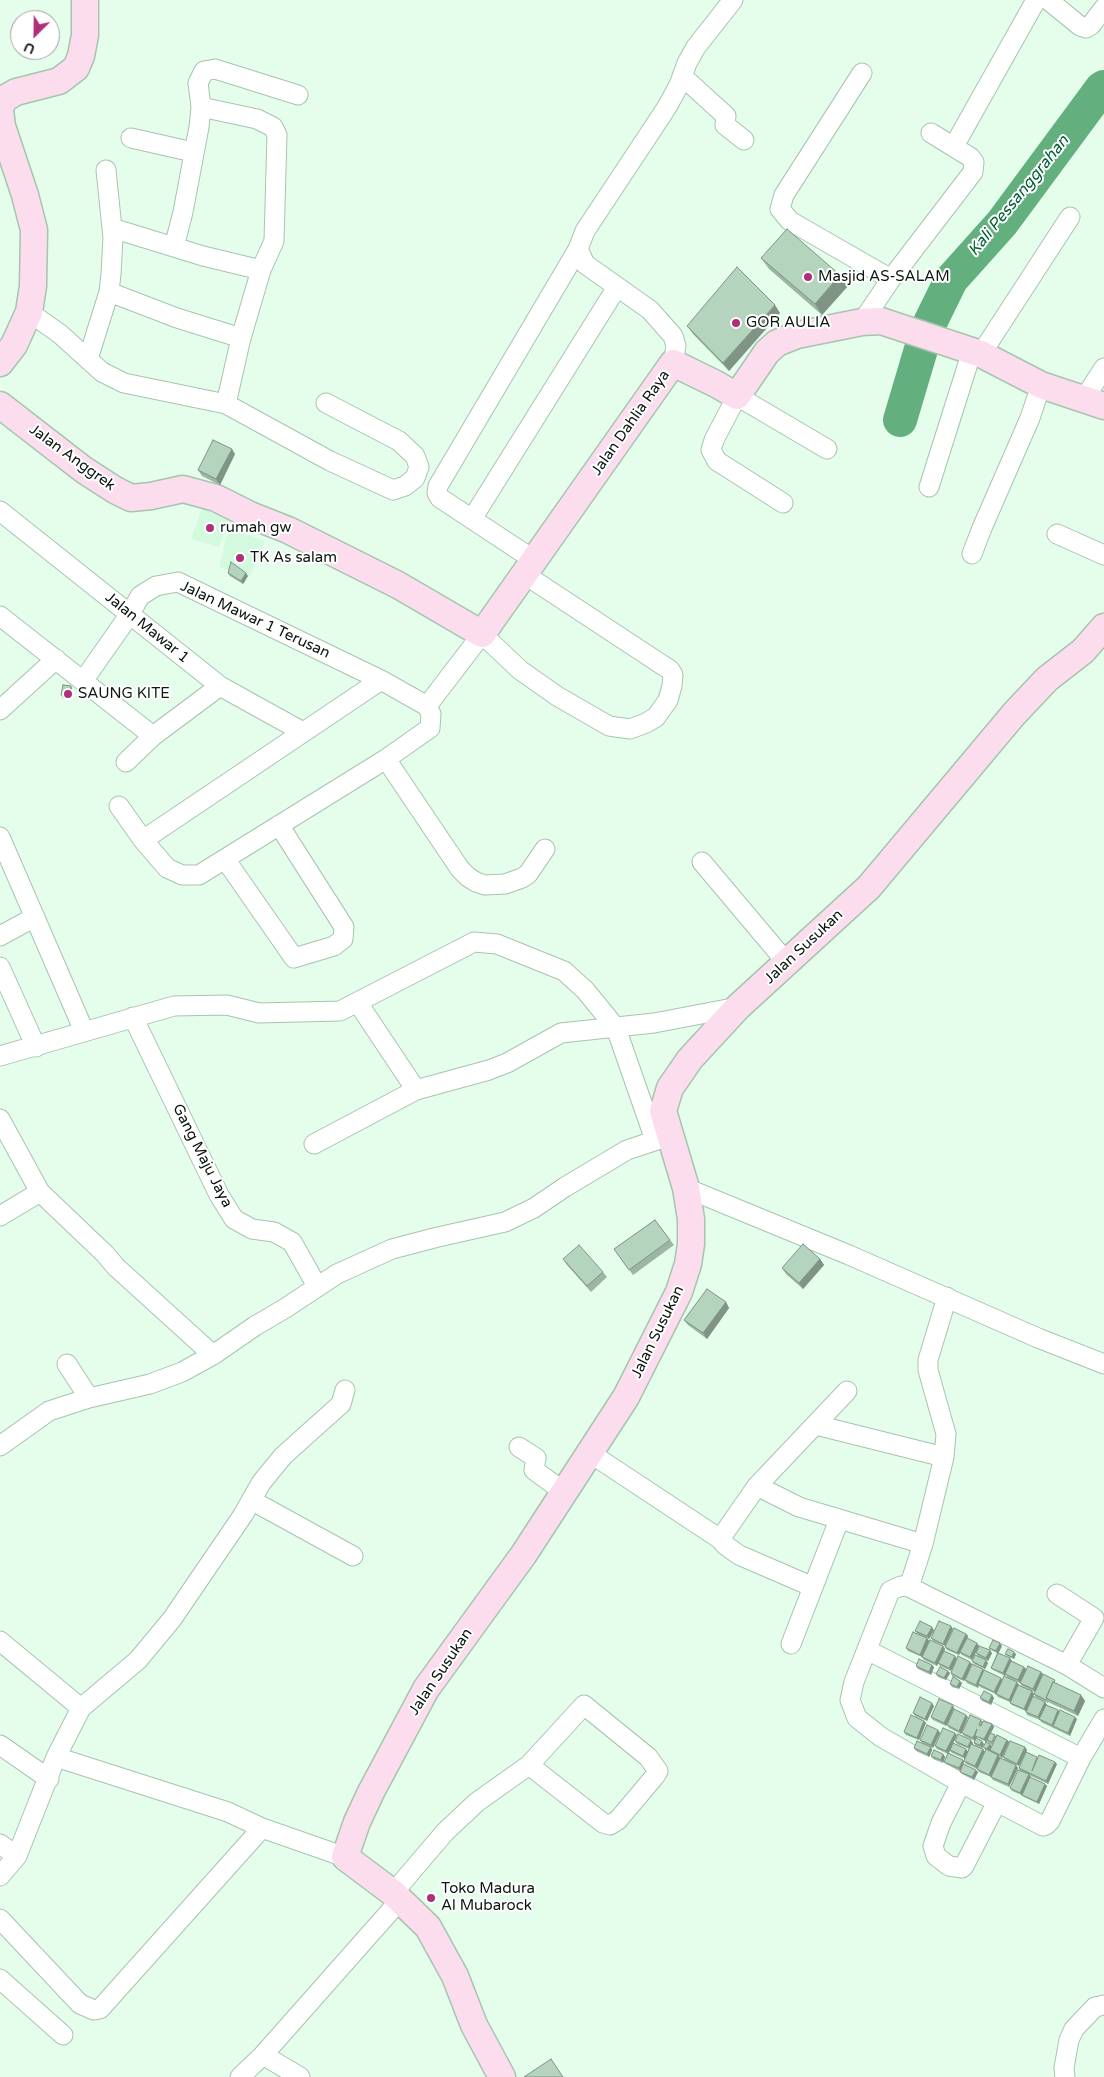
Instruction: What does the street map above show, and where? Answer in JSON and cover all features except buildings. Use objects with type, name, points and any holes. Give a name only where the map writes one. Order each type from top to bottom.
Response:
[{"type":"street","points":[[0,362],[14,345],[29,312],[33,286],[34,230],[4,146],[0,109],[4,99],[16,92],[60,81],[76,68],[81,56],[85,35],[84,0]]},
{"type":"street","points":[[119,806],[143,840],[167,868],[182,875],[199,875],[386,760],[430,728],[431,714],[427,706],[482,634],[520,670],[557,696],[609,726],[630,729],[656,717],[668,700],[673,675],[670,670],[529,567],[472,519],[440,498],[437,493],[438,486],[578,249],[584,231],[667,107],[696,47],[733,0]]},
{"type":"street","points":[[954,146],[1036,0]]},
{"type":"street","points":[[1048,0],[1080,26],[1086,28],[1091,25],[1104,8]]},
{"type":"street","points":[[174,247],[184,212],[193,152],[199,127],[201,107],[198,84],[204,71],[215,69],[298,95]]},
{"type":"street","points":[[862,73],[784,195],[780,209],[790,221],[891,279]]},
{"type":"street","points":[[682,76],[726,116],[725,124],[744,140]]},
{"type":"street","points":[[201,107],[257,119],[273,127],[277,135],[274,241],[261,270],[241,338],[226,404]]},
{"type":"street","points":[[872,322],[891,279],[973,172],[974,162],[954,146],[931,133]]},
{"type":"street","points":[[131,138],[193,152]]},
{"type":"street","points":[[88,359],[109,292],[114,238],[106,170]]},
{"type":"street","points":[[929,488],[976,352],[1070,217]]},
{"type":"street","points":[[112,228],[261,270]]},
{"type":"street","points":[[578,249],[586,264],[650,310],[673,336],[676,346],[673,363]]},
{"type":"street","points":[[472,519],[618,287]]},
{"type":"street","points":[[109,292],[177,318],[241,338]]},
{"type":"street","points":[[29,312],[60,334],[102,372],[124,382],[226,404],[330,461],[393,490],[405,486],[415,478],[419,467],[415,456],[399,441],[326,403]]},
{"type":"street","points":[[783,503],[717,461],[711,450],[714,440],[737,396],[767,352],[777,343],[797,335],[872,322],[933,338],[976,352],[1041,385],[1094,402],[1104,368]]},
{"type":"street","name":"Jalan Dahlia Raya","points":[[482,634],[673,363],[737,396]]},
{"type":"street","points":[[972,554],[1030,418],[1041,385]]},
{"type":"street","points":[[737,396],[827,449]]},
{"type":"street","name":"Jalan Anggrek","points":[[0,405],[84,470],[130,498],[151,496],[183,489],[216,498],[250,515],[288,530],[398,585],[482,634]]},
{"type":"street","name":"Jalan Mawar 1","points":[[0,511],[220,686],[303,732]]},
{"type":"street","points":[[1056,534],[1104,555]]},
{"type":"street","name":"Jalan Mawar 1 Terusan","points":[[83,681],[130,614],[140,596],[156,586],[178,582],[381,680],[427,706]]},
{"type":"street","points":[[0,616],[153,736]]},
{"type":"street","name":"Jalan Susukan","points":[[345,1857],[357,1822],[371,1792],[426,1689],[524,1554],[590,1453],[628,1393],[678,1292],[688,1264],[691,1244],[691,1218],[686,1188],[662,1138],[663,1111],[670,1088],[690,1059],[738,1007],[869,887],[1014,714],[1047,680],[1083,651],[1104,626]]},
{"type":"street","points":[[4,700],[56,660]]},
{"type":"street","points":[[143,840],[381,680]]},
{"type":"street","points":[[126,762],[153,736],[220,686]]},
{"type":"street","points":[[386,760],[460,869],[476,882],[485,885],[505,884],[522,878],[528,874],[545,849]]},
{"type":"street","points":[[224,859],[294,958],[334,946],[343,939],[344,927],[279,825]]},
{"type":"street","points":[[0,837],[84,1031]]},
{"type":"street","points":[[702,862],[787,963]]},
{"type":"street","points":[[0,936],[35,918]]},
{"type":"street","points":[[0,1056],[174,1006],[227,1005],[259,1013],[340,1011],[474,942],[489,943],[497,944],[564,971],[585,990],[616,1028],[662,1138],[627,1150],[534,1208],[505,1222],[438,1236],[392,1249],[336,1274],[213,1355],[182,1372],[150,1384],[89,1398],[49,1411],[0,1446]]},
{"type":"street","points":[[0,967],[36,1047]]},
{"type":"street","points":[[358,1002],[416,1090]]},
{"type":"street","points":[[314,1144],[416,1090],[490,1070],[562,1034],[616,1028],[738,1007]]},
{"type":"street","name":"Gang Maju Jaya","points":[[133,1017],[219,1195],[234,1219],[252,1229],[274,1232],[292,1242],[317,1286]]},
{"type":"street","points":[[0,1119],[40,1192],[105,1254],[116,1267],[213,1355]]},
{"type":"street","points":[[686,1188],[947,1297],[1038,1338],[1104,1364]]},
{"type":"street","points":[[0,1216],[40,1192]]},
{"type":"street","points":[[909,1587],[923,1544],[944,1457],[946,1434],[928,1370],[928,1360],[947,1297]]},
{"type":"street","points":[[67,1364],[89,1398]]},
{"type":"street","points":[[0,1876],[17,1856],[49,1780],[56,1757],[81,1708],[138,1660],[172,1619],[261,1483],[283,1456],[342,1404],[345,1390]]},
{"type":"street","points":[[720,1539],[757,1486],[847,1391]]},
{"type":"street","points":[[816,1425],[944,1457]]},
{"type":"street","points":[[519,1447],[536,1458],[534,1470],[564,1492]]},
{"type":"street","points":[[590,1453],[720,1539],[739,1555],[813,1587]]},
{"type":"street","points":[[757,1486],[799,1507],[923,1544]]},
{"type":"street","points":[[251,1500],[311,1531],[353,1556]]},
{"type":"street","points":[[791,1644],[839,1520]]},
{"type":"street","points":[[1104,1688],[1067,1665],[909,1587],[901,1586],[890,1591],[854,1682],[850,1700],[858,1718],[882,1737],[961,1783],[1043,1826],[1046,1825],[1104,1719]]},
{"type":"street","points":[[1057,1594],[1099,1621],[1067,1665]]},
{"type":"street","points":[[0,1641],[81,1708]]},
{"type":"street","points":[[867,1650],[1081,1758]]},
{"type":"street","points":[[240,2077],[263,2055],[397,1896],[445,1832],[477,1802],[529,1765],[584,1705],[648,1757],[658,1771],[618,1820],[610,1825],[603,1823],[529,1765]]},
{"type":"street","points":[[0,1745],[49,1780]]},
{"type":"street","points":[[56,1757],[228,1812],[262,1828],[345,1857],[397,1896],[428,1927],[455,1976],[474,2025],[502,2077]]},
{"type":"street","points":[[961,1783],[941,1823],[933,1846],[936,1856],[950,1866],[962,1868],[964,1866],[997,1802]]},
{"type":"street","points":[[0,1920],[80,2004],[94,2010],[100,2009],[262,1828]]},
{"type":"street","points":[[0,1844],[17,1856]]},
{"type":"street","points":[[0,1979],[63,2034]]},
{"type":"street","points":[[1065,2077],[1064,2068],[1069,2040],[1074,2029],[1095,2008],[1104,2005]]},
{"type":"street","points":[[263,2055],[300,2077]]},
{"type":"shaded area","points":[[203,506],[230,516],[219,547],[191,539]]},
{"type":"shaded area","name":"TK As salam","points":[[229,528],[265,541],[250,576],[219,567]]},
{"type":"waterway","name":"Kali Pessanggrahan","points":[[900,420],[927,329],[951,280],[1002,223],[1104,87]]},
{"type":"place","name":"Masjid AS-SALAM","points":[[808,277]]},
{"type":"place","name":"GOR AULIA","points":[[736,323]]},
{"type":"place","name":"rumah gw","points":[[210,528]]},
{"type":"place","name":"TK As salam","points":[[240,558]]},
{"type":"place","name":"SAUNG KITE","points":[[68,694]]},
{"type":"place","name":"Toko Madura Al Mubarock","points":[[431,1898]]}]
